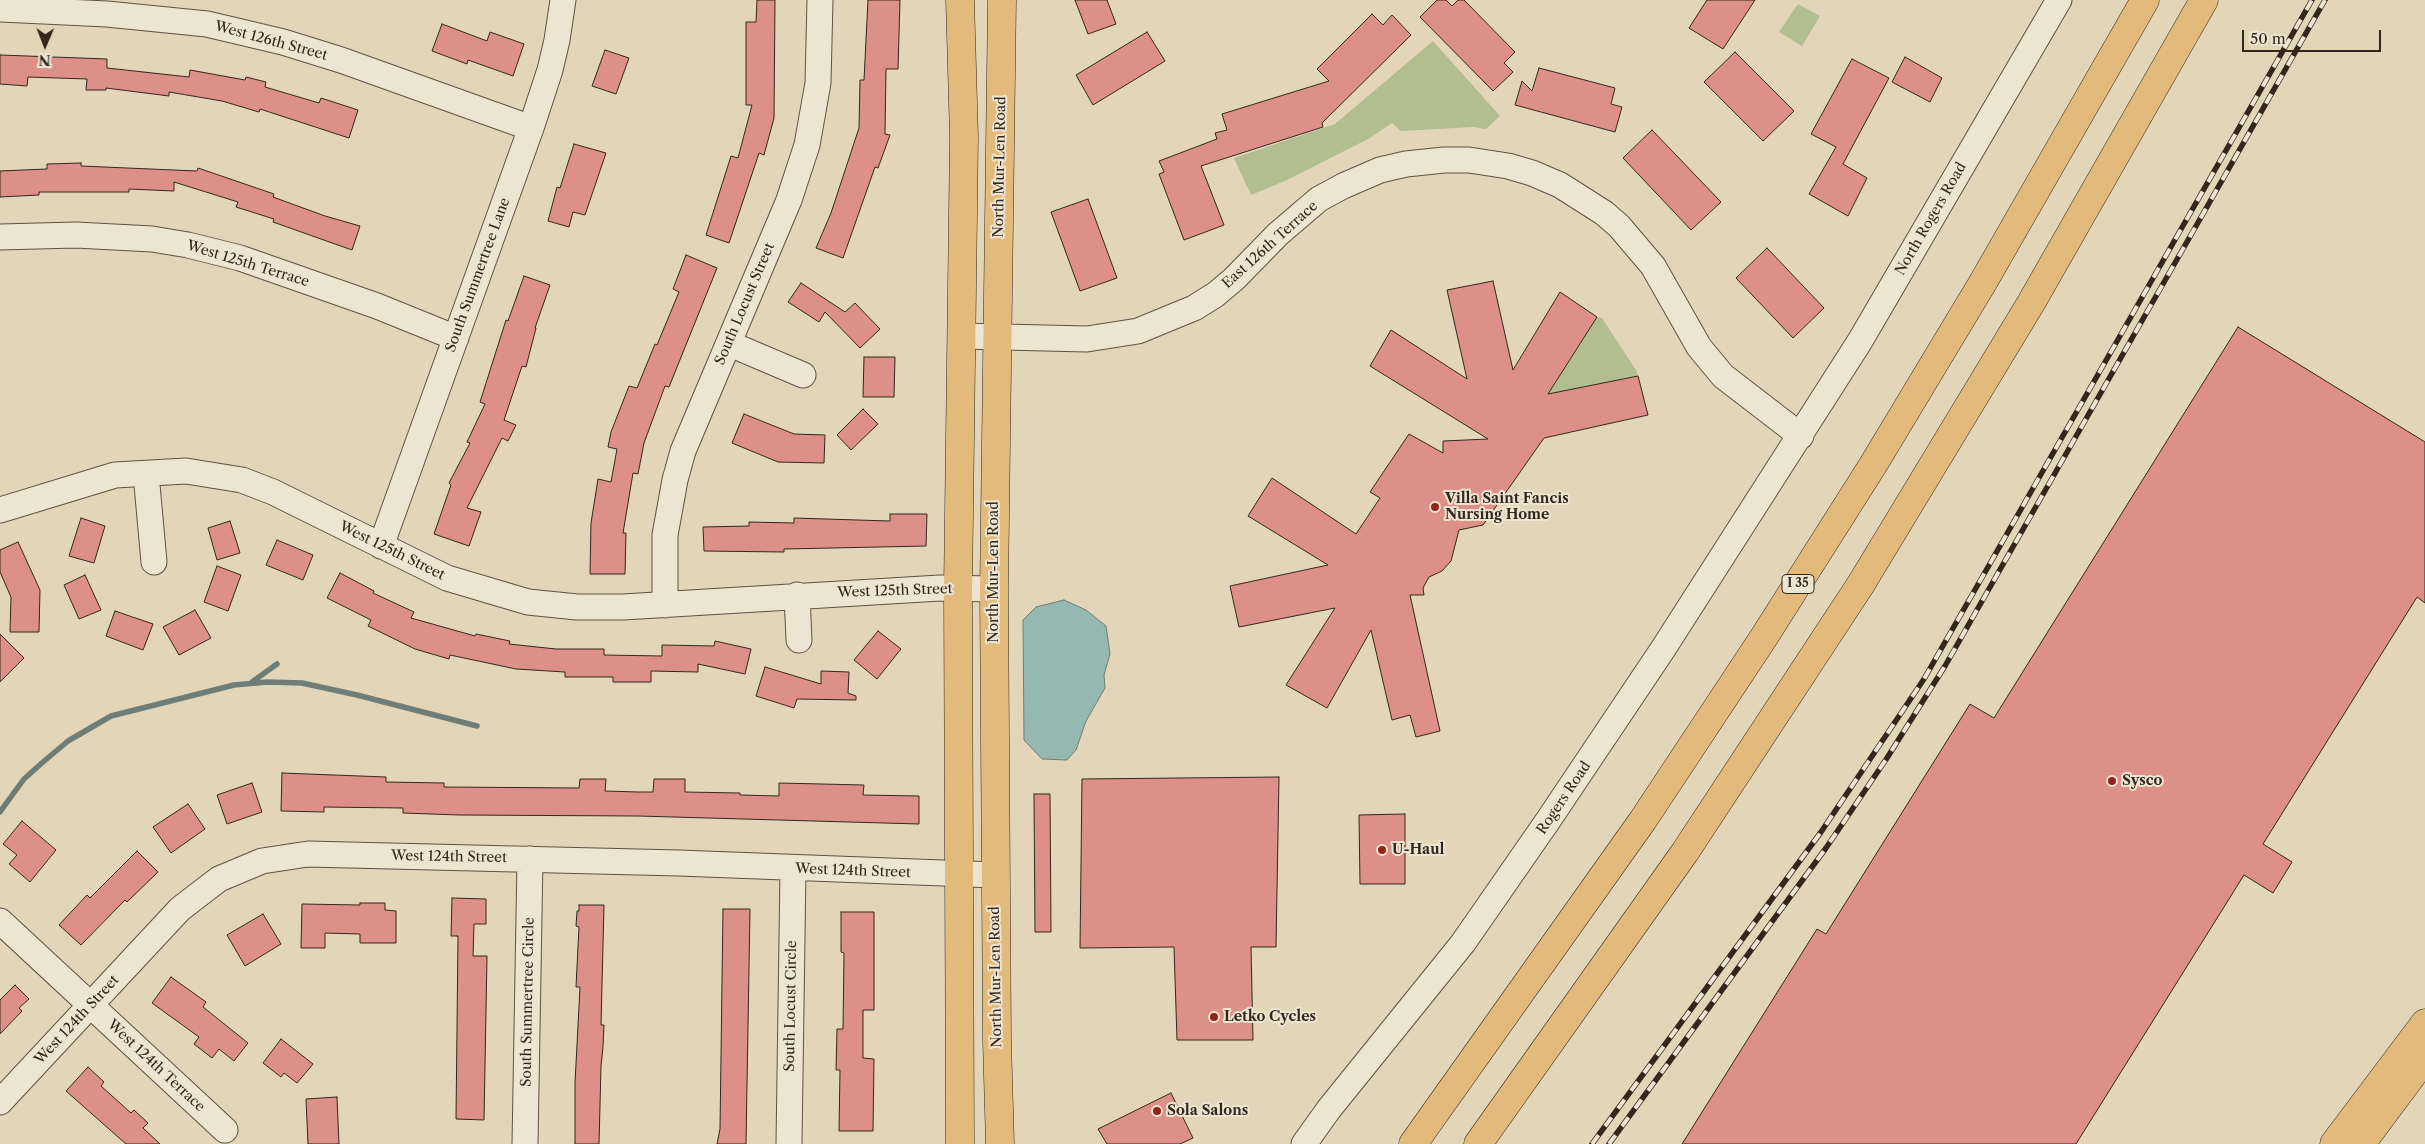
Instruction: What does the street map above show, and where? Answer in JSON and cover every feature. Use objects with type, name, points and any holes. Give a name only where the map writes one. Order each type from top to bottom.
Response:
[{"type":"main road","points":[[960,0],[964,137],[958,588],[960,1144]]},
{"type":"main road","name":"North Mur-Len Road","points":[[1000,1144],[995,875],[994,589],[1002,0]]},
{"type":"main road","name":"I 35","points":[[1413,1144],[1643,820],[1770,628],[1873,464],[1977,292],[2145,0]]},
{"type":"main road","points":[[1478,1144],[1685,852],[1860,584],[2031,303],[2204,0]]},
{"type":"main road","points":[[2334,1144],[2425,1023]]},
{"type":"main road","points":[[2361,1144],[2425,1058]]},
{"type":"street","name":"South Summertree Lane","points":[[380,546],[531,128],[550,70],[563,0]]},
{"type":"street","name":"South Locust Street","points":[[665,605],[665,535],[675,480],[684,451],[789,200],[807,145],[818,83],[820,0]]},
{"type":"street","name":"North Rogers Road","points":[[1801,436],[1860,341],[2059,0]]},
{"type":"street","name":"West 126th Street","points":[[0,8],[163,18],[226,29],[283,42],[341,60],[531,128]]},
{"type":"street","name":"East 126th Terrace","points":[[961,336],[1087,339],[1138,331],[1194,308],[1234,279],[1278,234],[1319,199],[1343,186],[1380,170],[1406,164],[1444,160],[1469,160],[1508,166],[1546,179],[1582,198],[1619,226],[1637,246],[1667,290],[1698,347],[1723,376],[1801,436]]},
{"type":"street","name":"West 125th Terrace","points":[[0,237],[76,235],[152,238],[188,245],[240,258],[350,296],[456,338]]},
{"type":"street","points":[[730,344],[803,375]]},
{"type":"street","name":"Rogers Road","points":[[1304,1144],[1464,943],[1663,649],[1801,436]]},
{"type":"street","name":"West 125th Street","points":[[0,510],[93,480],[115,475],[186,471],[242,480],[273,492],[447,578],[528,602],[577,607],[665,605],[796,595],[958,588],[994,589]]},
{"type":"street","points":[[146,474],[154,562]]},
{"type":"street","points":[[796,595],[799,640]]},
{"type":"street","name":"West 124th Street","points":[[0,1102],[180,909],[199,892],[233,872],[262,861],[308,854],[530,859],[995,875]]},
{"type":"street","name":"South Summertree Circle","points":[[524,1144],[530,859]]},
{"type":"street","name":"South Locust Circle","points":[[789,1144],[793,869]]},
{"type":"street","name":"West 124th Terrace","points":[[0,921],[225,1130]]},
{"type":"green space","points":[[1798,4],[1820,16],[1802,46],[1779,32]]},
{"type":"green space","points":[[1433,41],[1500,116],[1486,129],[1473,127],[1401,131],[1392,123],[1370,138],[1287,180],[1251,195],[1234,158],[1335,124]]},
{"type":"green space","points":[[1597,317],[1602,318],[1638,376],[1548,394]]},
{"type":"water","points":[[1064,600],[1086,610],[1106,626],[1110,654],[1104,675],[1105,688],[1086,721],[1076,750],[1067,760],[1042,759],[1024,740],[1023,620],[1036,607]]},
{"type":"building","points":[[757,0],[775,0],[774,118],[764,155],[759,153],[729,243],[706,235],[731,156],[738,158],[752,105],[746,105],[746,22],[756,22]]},
{"type":"building","points":[[868,0],[900,0],[898,69],[886,69],[885,134],[890,135],[878,168],[875,167],[843,258],[816,248],[831,213],[859,128],[860,80],[864,80]]},
{"type":"building","points":[[1075,0],[1107,0],[1116,24],[1088,34]]},
{"type":"building","points":[[1437,0],[1446,0],[1452,6],[1458,0],[1464,0],[1515,52],[1504,63],[1513,72],[1493,91],[1420,17]]},
{"type":"building","points":[[1707,0],[1755,0],[1723,49],[1689,28]]},
{"type":"building","points":[[1372,14],[1383,25],[1392,15],[1411,35],[1322,123],[1323,127],[1201,166],[1224,225],[1184,240],[1159,174],[1164,172],[1159,161],[1217,139],[1215,133],[1227,130],[1222,114],[1329,81],[1317,69]]},
{"type":"building","points":[[442,24],[487,41],[490,32],[524,44],[513,76],[468,60],[467,64],[432,51]]},
{"type":"building","points":[[1147,32],[1165,61],[1093,105],[1076,75]]},
{"type":"building","points":[[605,50],[629,58],[616,94],[592,86]]},
{"type":"building","points":[[1735,52],[1794,111],[1763,141],[1704,82]]},
{"type":"building","points":[[0,55],[107,59],[107,68],[189,77],[190,70],[245,80],[246,77],[266,82],[265,87],[319,103],[321,98],[358,110],[349,138],[260,109],[259,112],[222,101],[169,92],[169,96],[106,88],[106,90],[86,90],[87,79],[28,77],[27,86],[0,84]]},
{"type":"building","points":[[1905,57],[1942,78],[1930,102],[1892,82]]},
{"type":"building","points":[[1852,59],[1889,78],[1843,164],[1867,178],[1848,216],[1809,194],[1836,147],[1811,134]]},
{"type":"building","points":[[1539,68],[1615,88],[1611,104],[1622,107],[1615,132],[1515,105],[1522,81],[1532,91]]},
{"type":"building","points":[[1652,130],[1721,202],[1691,230],[1623,158]]},
{"type":"building","points":[[574,144],[606,153],[585,215],[573,212],[569,227],[548,221],[557,187],[560,188]]},
{"type":"building","points":[[81,163],[81,166],[197,171],[198,168],[274,194],[273,197],[325,216],[360,226],[352,250],[273,222],[274,219],[236,207],[238,202],[174,182],[174,191],[129,189],[129,192],[39,192],[39,195],[0,197],[0,171],[47,169],[47,164]]},
{"type":"building","points":[[1088,199],[1117,278],[1080,291],[1051,212]]},
{"type":"building","points":[[1767,248],[1824,308],[1793,338],[1736,278]]},
{"type":"building","points":[[686,255],[717,268],[669,387],[665,386],[644,443],[638,474],[633,473],[623,533],[626,533],[625,574],[590,574],[591,523],[598,479],[611,482],[617,449],[608,447],[611,432],[629,386],[637,388],[655,344],[657,345],[679,292],[673,289]]},
{"type":"building","points":[[524,276],[550,285],[535,328],[526,367],[522,366],[504,420],[516,425],[508,441],[502,438],[467,508],[481,512],[469,546],[434,534],[451,485],[449,483],[470,443],[467,442],[485,404],[480,402],[506,320],[508,321]]},
{"type":"building","name":"Villa Saint Fancis Nursing Home","points":[[1493,281],[1513,370],[1560,292],[1597,317],[1548,394],[1638,376],[1648,415],[1544,438],[1483,525],[1459,530],[1451,561],[1442,571],[1429,577],[1423,588],[1424,595],[1410,595],[1440,731],[1416,737],[1410,715],[1392,720],[1371,630],[1327,708],[1286,685],[1335,608],[1239,627],[1230,586],[1328,565],[1248,516],[1272,478],[1356,534],[1380,498],[1370,492],[1409,434],[1443,453],[1443,441],[1488,439],[1370,366],[1391,330],[1467,379],[1447,290]]},
{"type":"building","points":[[801,283],[845,312],[855,303],[880,329],[860,348],[825,312],[819,322],[788,302]]},
{"type":"building","name":"Sysco","points":[[2238,327],[2425,442],[2425,603],[2417,597],[2263,844],[2292,862],[2273,893],[2244,875],[2076,1144],[1682,1144],[1817,929],[1826,934],[1970,704],[1994,718]]},
{"type":"building","points":[[864,357],[895,357],[894,397],[863,397]]},
{"type":"building","points":[[863,409],[878,424],[851,450],[837,435]]},
{"type":"building","points":[[744,414],[794,434],[825,435],[824,463],[778,462],[732,443]]},
{"type":"building","points":[[890,514],[927,514],[926,546],[784,549],[784,552],[704,551],[703,527],[749,526],[749,522],[794,523],[794,518],[890,521]]},
{"type":"building","points":[[81,518],[105,526],[94,563],[69,556]]},
{"type":"building","points":[[230,521],[240,553],[217,560],[208,528]]},
{"type":"building","points":[[277,540],[313,555],[303,580],[266,565]]},
{"type":"building","points":[[18,542],[40,590],[39,632],[10,632],[11,597],[0,572],[0,550]]},
{"type":"building","points":[[217,566],[241,575],[228,611],[204,602]]},
{"type":"building","points":[[340,573],[374,591],[373,593],[414,612],[411,618],[475,636],[476,634],[510,641],[509,644],[556,649],[604,649],[604,655],[662,656],[662,645],[714,646],[715,641],[751,649],[745,674],[698,664],[698,672],[651,671],[651,682],[613,682],[613,677],[565,677],[565,672],[516,669],[450,655],[449,659],[415,649],[368,626],[371,620],[327,598]]},
{"type":"building","points":[[85,575],[101,610],[79,619],[64,585]]},
{"type":"building","points":[[195,610],[211,638],[179,655],[163,627]]},
{"type":"building","points":[[115,611],[153,624],[143,650],[106,636]]},
{"type":"building","points":[[878,631],[901,649],[877,679],[854,660]]},
{"type":"building","points":[[0,634],[24,658],[0,682]]},
{"type":"building","points":[[765,667],[821,684],[821,671],[849,672],[848,693],[856,696],[856,700],[797,699],[794,708],[756,696]]},
{"type":"building","points":[[282,773],[386,777],[386,782],[444,783],[444,787],[579,788],[580,779],[606,779],[605,791],[638,792],[653,792],[654,779],[685,779],[685,792],[779,796],[779,783],[864,785],[863,795],[919,796],[919,824],[638,816],[459,815],[403,813],[403,808],[324,807],[324,812],[281,811]]},
{"type":"building","points":[[1279,777],[1276,947],[1251,947],[1253,1040],[1177,1040],[1174,947],[1080,948],[1082,779]]},
{"type":"building","points":[[252,783],[262,812],[227,824],[217,795]]},
{"type":"building","points":[[1034,794],[1050,794],[1051,932],[1035,932]]},
{"type":"building","points":[[188,804],[205,829],[171,853],[153,827]]},
{"type":"building","name":"U-Haul","points":[[1405,814],[1405,884],[1360,884],[1359,815]]},
{"type":"building","points":[[22,821],[56,850],[30,882],[9,864],[17,855],[3,844]]},
{"type":"building","points":[[137,851],[158,872],[127,902],[125,900],[81,945],[59,925],[87,895],[90,898]]},
{"type":"building","points":[[452,898],[486,899],[486,924],[474,924],[473,956],[487,956],[484,1120],[456,1119],[458,936],[451,936]]},
{"type":"building","points":[[360,903],[385,903],[385,910],[396,911],[396,943],[360,943],[360,934],[325,933],[325,948],[301,948],[302,904],[360,905]]},
{"type":"building","points":[[579,905],[604,905],[601,1025],[604,1025],[599,1144],[575,1144],[575,1083],[580,987],[576,987],[579,927],[576,926]]},
{"type":"building","points":[[723,909],[750,909],[746,1144],[717,1144],[720,1129]]},
{"type":"building","points":[[841,912],[874,912],[874,1010],[863,1010],[863,1058],[874,1059],[873,1131],[839,1131],[840,1070],[836,1070],[837,1029],[843,1029],[844,953],[841,952]]},
{"type":"building","points":[[263,914],[281,944],[245,966],[227,935]]},
{"type":"building","points":[[171,977],[206,1002],[203,1007],[248,1043],[234,1061],[219,1049],[212,1058],[194,1044],[199,1037],[152,1003]]},
{"type":"building","points":[[15,985],[29,999],[19,1008],[22,1011],[0,1034],[0,1000]]},
{"type":"building","points":[[281,1039],[313,1064],[297,1083],[284,1073],[281,1077],[263,1063]]},
{"type":"building","points":[[88,1067],[104,1082],[101,1086],[131,1113],[134,1110],[148,1123],[143,1128],[160,1144],[126,1144],[66,1091]]},
{"type":"building","name":"Sola Salons","points":[[1171,1093],[1193,1138],[1180,1144],[1107,1144],[1098,1129]]},
{"type":"building","points":[[337,1097],[339,1144],[308,1144],[306,1099]]},
{"type":"waterway","points":[[252,682],[277,664]]},
{"type":"waterway","points":[[0,812],[24,779],[43,762],[68,741],[111,716],[234,685],[267,682],[302,683],[477,726]]},
{"type":"railway","points":[[1592,1144],[1821,832],[1924,679],[2312,0]]},
{"type":"railway","points":[[1609,1144],[1826,848],[1887,758],[1945,666],[2325,0]]},
{"type":"place","name":"Villa Saint Fancis Nursing Home","points":[[1435,507]]},
{"type":"place","name":"Sysco","points":[[2112,781]]},
{"type":"place","name":"U-Haul","points":[[1382,850]]},
{"type":"place","name":"Letko Cycles","points":[[1214,1017]]},
{"type":"place","name":"Sola Salons","points":[[1157,1111]]}]
